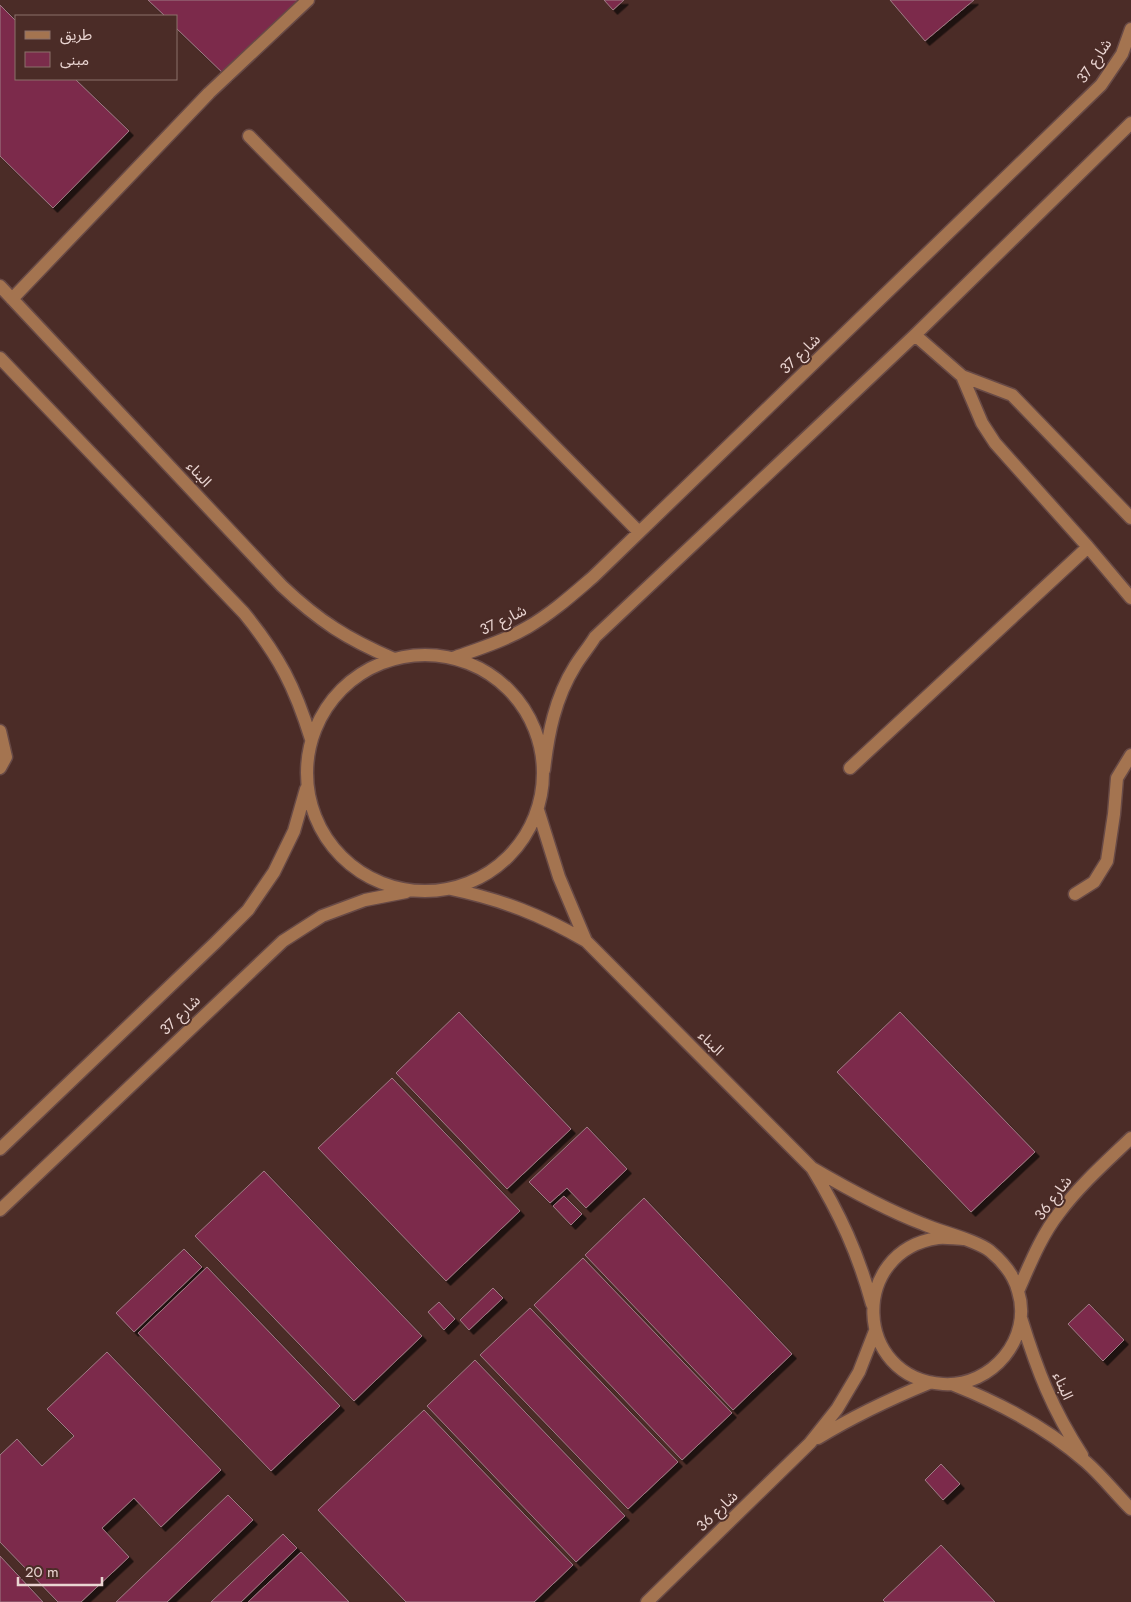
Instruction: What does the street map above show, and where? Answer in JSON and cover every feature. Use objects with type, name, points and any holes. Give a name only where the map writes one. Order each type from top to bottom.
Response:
[{"type":"street","points":[[12,299],[209,93],[308,0]]},
{"type":"street","name":"شارع 37","points":[[452,658],[491,645],[528,627],[562,604],[1102,85],[1122,54],[1131,29]]},
{"type":"street","points":[[544,770],[541,748],[534,727],[524,707],[493,676],[474,665],[452,658],[414,655],[394,659],[365,672],[334,697],[320,717],[311,739],[307,763],[307,787],[312,809],[321,830],[338,854],[368,877],[389,886],[411,891],[431,891],[452,888],[471,882],[489,873],[519,845],[530,828],[538,810],[542,790],[548,734],[558,699],[574,667],[595,637],[915,335],[1131,123]]},
{"type":"street","points":[[249,136],[639,532]]},
{"type":"street","name":"البناء","points":[[0,286],[282,586],[307,609],[334,629],[363,646],[394,659]]},
{"type":"street","points":[[915,335],[962,376],[1012,395],[1131,518]]},
{"type":"street","points":[[0,358],[250,620],[267,641],[286,672],[300,705],[311,739]]},
{"type":"street","points":[[962,376],[982,424],[996,443],[1131,598]]},
{"type":"street","points":[[850,768],[1088,547]]},
{"type":"street","points":[[0,730],[6,757],[0,768]]},
{"type":"street","points":[[1075,894],[1094,882],[1107,861],[1114,814],[1116,778],[1131,755]]},
{"type":"street","name":"شارع 37","points":[[0,1149],[216,943],[248,910],[274,872],[294,831],[307,787]]},
{"type":"street","name":"البناء","points":[[538,810],[559,877],[586,941]]},
{"type":"street","name":"البناء","points":[[452,888],[487,896],[522,908],[586,941],[812,1168],[832,1201],[848,1234],[862,1270],[872,1306]]},
{"type":"street","name":"شارع 37","points":[[0,1210],[283,941],[322,916],[365,900],[411,891]]},
{"type":"street","name":"شارع 36","points":[[1018,1291],[1036,1251],[1058,1214],[1086,1181],[1131,1138]]},
{"type":"street","name":"البناء","points":[[812,1168],[886,1208],[925,1225],[965,1239]]},
{"type":"street","points":[[939,1238],[965,1239],[988,1250],[995,1256],[1007,1268],[1018,1291],[1021,1316],[1014,1341],[1000,1363],[979,1378],[954,1385],[929,1383],[905,1373],[886,1355],[875,1332],[872,1306],[879,1281],[893,1260],[914,1245],[939,1238]]},
{"type":"street","name":"البناء","points":[[1021,1316],[1032,1355],[1047,1393],[1065,1429],[1087,1463]]},
{"type":"street","name":"شارع 36","points":[[647,1602],[810,1443],[837,1410],[859,1372],[875,1332]]},
{"type":"street","name":"شارع 36","points":[[810,1443],[856,1416],[929,1383]]},
{"type":"street","name":"البناء","points":[[954,1385],[990,1400],[1025,1418],[1057,1439],[1087,1463],[1131,1510]]},
{"type":"building","points":[[148,0],[303,0],[227,77],[178,30],[178,15],[164,15]]},
{"type":"building","points":[[604,0],[624,0],[613,10]]},
{"type":"building","points":[[890,0],[974,0],[925,41]]},
{"type":"building","points":[[0,5],[15,20],[15,80],[76,80],[129,131],[53,208],[0,156]]},
{"type":"building","points":[[459,1012],[571,1129],[507,1189],[396,1073]]},
{"type":"building","points":[[900,1012],[1035,1152],[971,1212],[837,1072]]},
{"type":"building","points":[[392,1078],[520,1211],[446,1281],[318,1148]]},
{"type":"building","points":[[587,1127],[627,1169],[586,1208],[567,1188],[550,1203],[529,1182]]},
{"type":"building","points":[[264,1171],[422,1336],[354,1401],[195,1236]]},
{"type":"building","points":[[564,1196],[582,1214],[571,1225],[553,1206]]},
{"type":"building","points":[[644,1198],[792,1354],[733,1410],[585,1255]]},
{"type":"building","points":[[184,1249],[202,1267],[134,1332],[116,1313]]},
{"type":"building","points":[[583,1258],[732,1413],[682,1460],[534,1305]]},
{"type":"building","points":[[207,1267],[340,1406],[271,1471],[138,1333]]},
{"type":"building","points":[[493,1288],[503,1298],[469,1330],[460,1320]]},
{"type":"building","points":[[439,1302],[455,1319],[444,1330],[428,1312]]},
{"type":"building","points":[[1089,1304],[1124,1340],[1103,1361],[1068,1324]]},
{"type":"building","points":[[530,1308],[678,1462],[628,1509],[480,1355]]},
{"type":"building","points":[[107,1352],[221,1470],[161,1527],[134,1498],[102,1528],[129,1557],[81,1602],[58,1602],[0,1542],[0,1455],[17,1439],[42,1466],[74,1436],[47,1409]]},
{"type":"building","points":[[475,1360],[625,1516],[576,1562],[427,1406]]},
{"type":"building","points":[[424,1410],[573,1565],[534,1602],[406,1602],[318,1510]]},
{"type":"building","points":[[941,1464],[960,1484],[943,1500],[925,1480]]},
{"type":"building","points":[[228,1495],[253,1520],[167,1602],[116,1602]]},
{"type":"building","points":[[283,1534],[297,1548],[241,1602],[211,1602]]},
{"type":"building","points":[[941,1545],[995,1602],[885,1602],[883,1600]]},
{"type":"building","points":[[301,1552],[349,1602],[248,1602]]},
{"type":"building","points":[[0,1556],[43,1602],[0,1602]]}]
